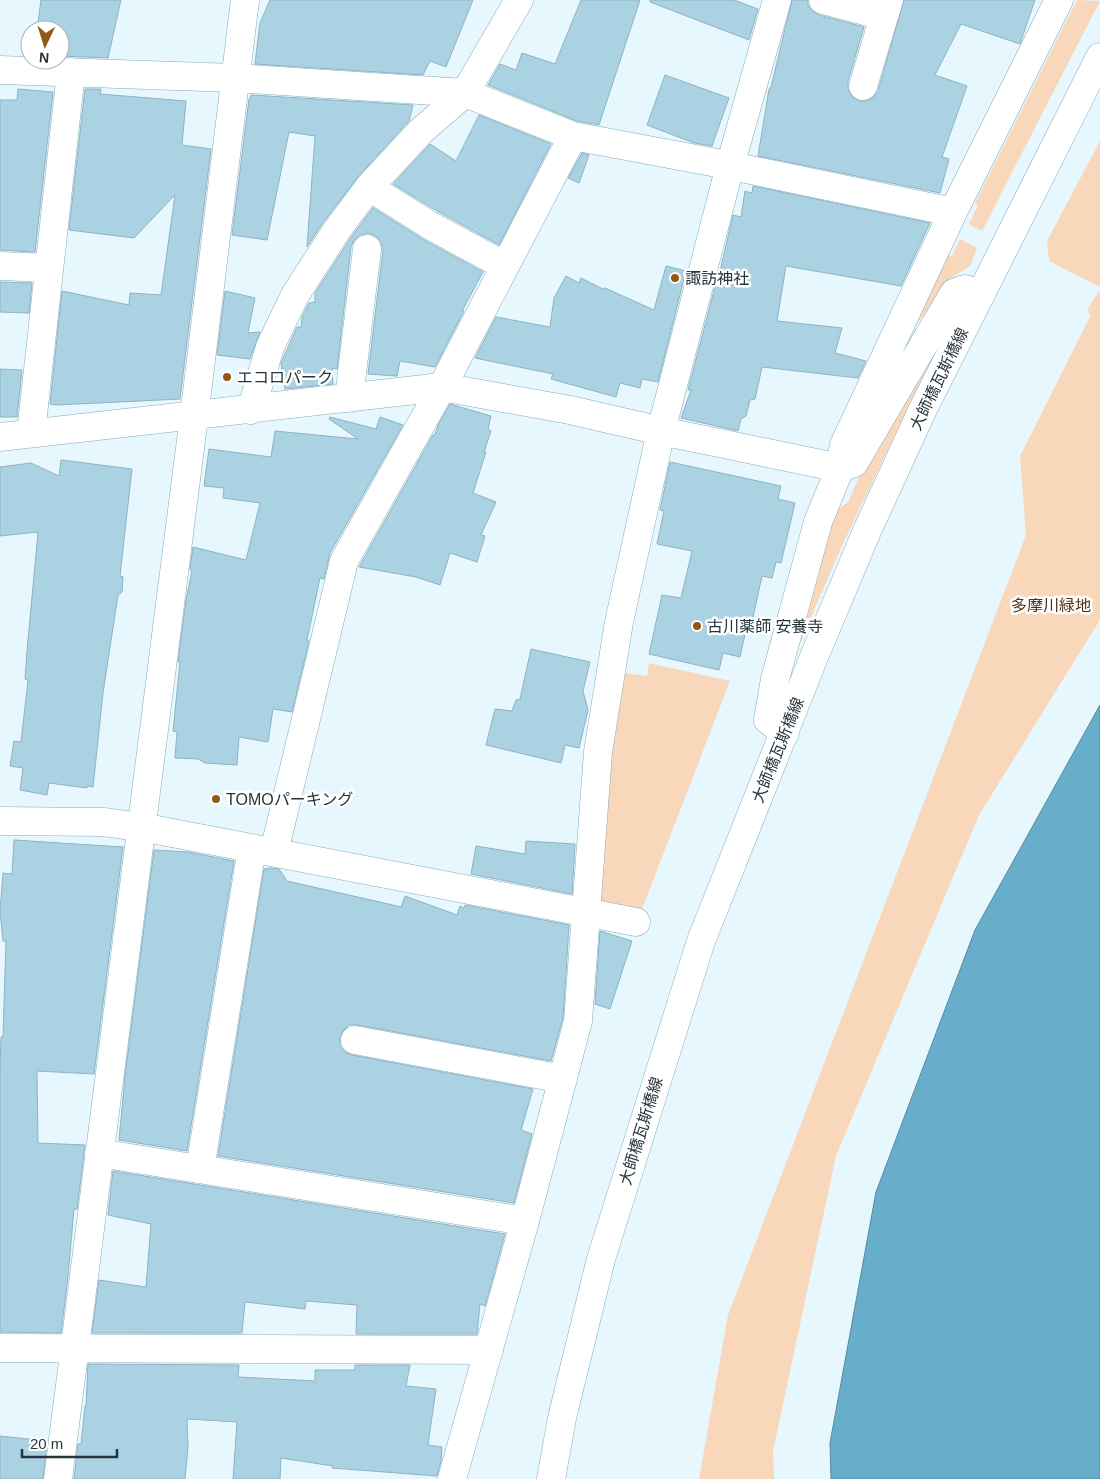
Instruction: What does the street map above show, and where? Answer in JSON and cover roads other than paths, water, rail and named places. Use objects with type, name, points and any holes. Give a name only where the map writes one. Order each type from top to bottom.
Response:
[{"type":"street","points":[[58,1479],[194,416],[245,0]]},
{"type":"street","points":[[251,410],[270,347],[295,295],[337,230],[369,187],[421,131],[465,93],[519,0]]},
{"type":"street","points":[[824,0],[887,8],[863,86]]},
{"type":"street","points":[[785,733],[768,720],[775,678],[818,522],[840,468],[844,445],[953,212],[1059,0]]},
{"type":"street","points":[[452,1479],[525,1221],[578,1021],[598,752],[619,622],[661,431],[772,2]]},
{"type":"street","name":"大師橋瓦斯橋線","points":[[552,1479],[562,1418],[601,1259],[701,941],[816,652],[867,531],[922,411],[1100,57]]},
{"type":"street","points":[[0,70],[235,78],[465,93],[573,136],[953,212]]},
{"type":"street","points":[[31,433],[71,72]]},
{"type":"street","points":[[200,1169],[263,850],[344,561],[442,387],[573,136]]},
{"type":"street","points":[[369,187],[431,226],[505,266]]},
{"type":"street","points":[[349,398],[368,249]]},
{"type":"street","points":[[0,266],[49,268]]},
{"type":"street","points":[[0,437],[442,387],[570,410],[840,468],[854,463],[954,293],[965,289],[981,294]]},
{"type":"street","points":[[0,821],[102,822],[141,827],[586,914],[636,922]]},
{"type":"street","points":[[355,1040],[563,1079]]},
{"type":"street","points":[[99,1153],[525,1221]]},
{"type":"street","points":[[0,1348],[489,1350]]},
{"type":"water","points":[[1100,705],[1100,1479],[831,1479],[830,1443],[876,1192],[975,930]]},
{"type":"place","name":"諏訪神社","points":[[675,278]]},
{"type":"place","name":"エコロパーク","points":[[227,377]]},
{"type":"place","name":"古川薬師 安養寺","points":[[697,626]]},
{"type":"place","name":"TOMOパーキング","points":[[216,799]]},
{"type":"park label","name":"多摩川緑地","points":[[1051,605]]}]
